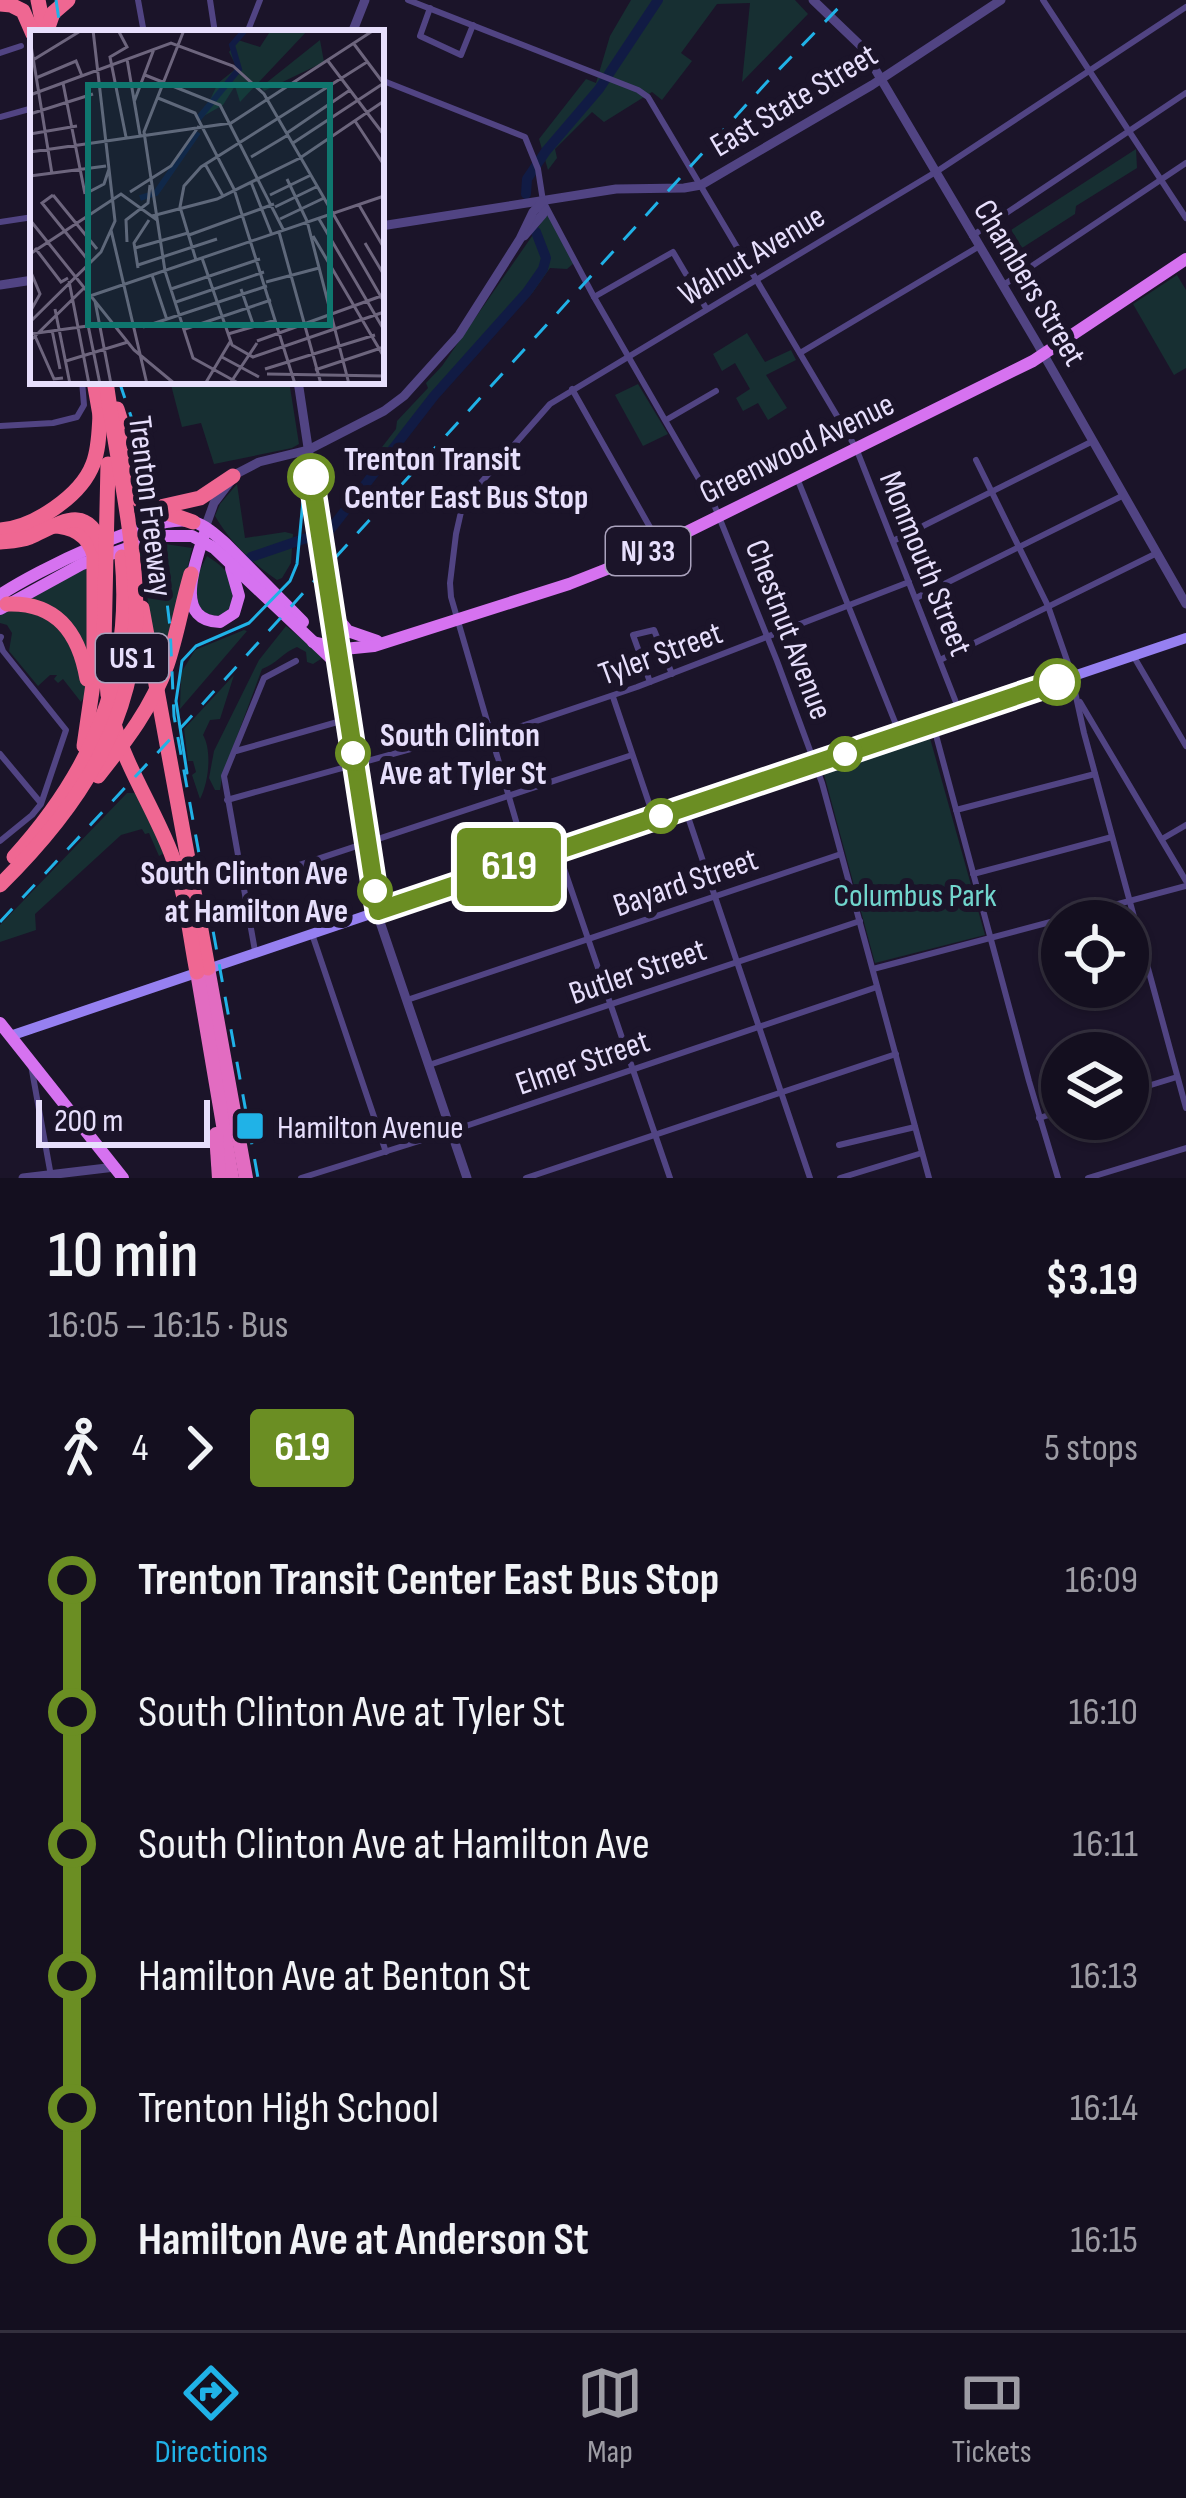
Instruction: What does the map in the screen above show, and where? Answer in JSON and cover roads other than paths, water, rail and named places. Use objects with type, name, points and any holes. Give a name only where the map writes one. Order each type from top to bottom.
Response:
[{"type":"highway","points":[[29,0],[29,38]]},
{"type":"highway","points":[[38,0],[44,30]]},
{"type":"highway","points":[[46,30],[53,13],[68,0]]},
{"type":"highway","points":[[0,4],[23,11],[29,38]]},
{"type":"highway","name":"Trenton Freeway","points":[[0,885],[72,805],[102,752],[124,694],[135,638],[128,567],[95,384]]},
{"type":"highway","name":"Trenton Freeway","points":[[107,384],[117,514]]},
{"type":"highway","points":[[108,384],[140,500],[200,530]]},
{"type":"highway","points":[[0,530],[16,529],[37,519],[84,482],[97,452],[100,415]]},
{"type":"highway","points":[[149,507],[188,502],[233,476]]},
{"type":"highway","points":[[73,782],[91,702],[102,572],[117,514]]},
{"type":"highway","points":[[0,542],[22,540],[51,526],[88,532]]},
{"type":"highway","points":[[88,532],[102,572]]},
{"type":"highway","points":[[88,532],[102,572],[111,710],[121,745],[177,871],[246,1178]]},
{"type":"highway","points":[[128,567],[172,766],[202,970],[219,1178]]},
{"type":"highway","name":"Trenton Freeway","points":[[0,872],[73,782],[95,740],[118,666],[128,567]]},
{"type":"highway","points":[[72,805],[135,731],[166,669],[191,574]]},
{"type":"highway","points":[[4,596],[41,608],[67,628],[83,658],[91,702]]},
{"type":"highway","points":[[213,1075],[232,1178]]},
{"type":"main road","name":"Greenwood Avenue","points":[[337,648],[384,643],[604,571],[1044,354],[1186,259]]},
{"type":"main road","points":[[4,596],[87,548],[167,522],[200,530]]},
{"type":"main road","name":"NJ 33","points":[[200,530],[228,561],[316,636],[337,648]]},
{"type":"main road","name":"NJ 33","points":[[200,530],[225,543],[267,592]]},
{"type":"main road","points":[[200,530],[191,574],[192,602],[209,622],[234,614],[239,596],[228,561]]},
{"type":"main road","points":[[4,596],[150,539],[200,530]]},
{"type":"main road","points":[[297,620],[316,620],[331,609],[351,634],[384,643]]},
{"type":"main road","name":"NJ 33","points":[[297,620],[313,642],[337,648]]},
{"type":"main road","points":[[10,1036],[1186,638]]},
{"type":"main road","points":[[313,642],[340,668]]},
{"type":"main road","points":[[0,1023],[119,1173]]},
{"type":"street","points":[[138,0],[143,30]]},
{"type":"street","points":[[209,0],[214,30]]},
{"type":"street","points":[[248,30],[260,0]]},
{"type":"street","points":[[353,30],[365,0]]},
{"type":"street","name":"Monmouth Street","points":[[408,0],[646,95],[856,448],[961,715]]},
{"type":"street","name":"Chambers Street","points":[[813,0],[855,38],[881,79],[1186,604]]},
{"type":"street","name":"East State Street","points":[[384,226],[616,189],[684,188],[881,79],[1001,0]]},
{"type":"street","points":[[1043,0],[1186,218]]},
{"type":"street","name":"Walnut Avenue","points":[[527,861],[450,583],[463,502],[544,410],[572,389],[935,172],[1186,7]]},
{"type":"street","points":[[430,8],[420,36],[423,40],[461,55],[473,25]]},
{"type":"street","points":[[0,53],[29,38]]},
{"type":"street","points":[[200,530],[233,476],[259,462],[308,450],[392,406],[418,383],[459,335],[520,239],[543,214],[540,176],[524,136],[384,81]]},
{"type":"street","points":[[800,353],[975,241],[1186,93]]},
{"type":"street","points":[[0,117],[30,109]]},
{"type":"street","points":[[1002,286],[1186,163]]},
{"type":"street","points":[[520,239],[543,201]]},
{"type":"street","name":"Chestnut Avenue","points":[[543,201],[719,515],[816,764],[929,1178]]},
{"type":"street","points":[[501,209],[515,210],[524,227]]},
{"type":"street","points":[[0,222],[30,217]]},
{"type":"street","points":[[593,294],[673,252],[706,308]]},
{"type":"street","points":[[0,285],[30,280]]},
{"type":"street","points":[[0,426],[77,417],[83,410],[83,384]]},
{"type":"street","points":[[298,384],[378,911],[467,1178]]},
{"type":"street","points":[[572,389],[660,545]]},
{"type":"street","points":[[666,420],[716,391]]},
{"type":"street","points":[[893,541],[1094,441]]},
{"type":"street","points":[[976,460],[1048,606],[1076,694],[1128,900]]},
{"type":"street","points":[[797,478],[900,736]]},
{"type":"street","points":[[916,598],[1124,495]]},
{"type":"street","points":[[940,660],[1157,553]]},
{"type":"street","name":"Tyler Street","points":[[227,800],[612,696],[909,582]]},
{"type":"street","points":[[650,682],[633,635],[654,630],[671,674]]},
{"type":"street","points":[[0,639],[3,651],[66,730],[41,804],[0,841]]},
{"type":"street","points":[[1133,657],[1186,746]]},
{"type":"street","points":[[255,953],[224,775],[265,676],[296,661]]},
{"type":"street","points":[[1076,694],[1186,884],[1135,900]]},
{"type":"street","points":[[612,696],[654,818]]},
{"type":"street","points":[[234,752],[348,719]]},
{"type":"street","points":[[933,724],[1058,1178]]},
{"type":"street","points":[[0,754],[41,804]]},
{"type":"street","points":[[242,884],[632,755]]},
{"type":"street","points":[[956,810],[1095,774]]},
{"type":"street","points":[[685,808],[810,1178]]},
{"type":"street","points":[[1162,839],[1186,825]]},
{"type":"street","points":[[973,874],[1112,838]]},
{"type":"street","points":[[558,851],[670,1178]]},
{"type":"street","name":"Bayard Street","points":[[407,1000],[841,854]]},
{"type":"street","name":"Butler Street","points":[[429,1065],[860,921]]},
{"type":"street","points":[[873,969],[1041,925]]},
{"type":"street","points":[[312,934],[386,1152]]},
{"type":"street","points":[[1149,975],[1186,1108]]},
{"type":"street","name":"Elmer Street","points":[[301,1178],[877,987]]},
{"type":"street","points":[[526,1178],[896,1054]]},
{"type":"street","points":[[31,1062],[51,1177]]},
{"type":"street","points":[[1149,1086],[1177,1077]]},
{"type":"street","points":[[838,1145],[915,1127]]},
{"type":"street","points":[[1088,1178],[1186,1148]]},
{"type":"street","points":[[840,1178],[922,1153]]},
{"type":"street","points":[[23,1178],[119,1173]]},
{"type":"waterway","points":[[526,194],[527,179],[546,151],[599,89],[658,0]]},
{"type":"waterway","points":[[251,557],[330,530],[434,396],[543,269],[546,258],[536,232]]},
{"type":"tram line","points":[[187,773],[176,701],[182,661],[196,646],[249,623],[290,581],[297,564],[304,490]]},
{"type":"railway","points":[[56,0],[61,30]]},
{"type":"railway","points":[[0,922],[846,0]]},
{"type":"railway","points":[[120,384],[152,478],[170,627],[174,716],[258,1178]]},
{"type":"place","name":"Trenton Transit Center East Bus Stop","points":[[311,477]]},
{"type":"place","name":"South Clinton Ave at Tyler St","points":[[353,753]]},
{"type":"place","name":"South Clinton Ave at Hamilton Ave","points":[[375,891]]},
{"type":"place","name":"Hamilton Avenue","points":[[250,1126]]},
{"type":"park label","name":"Columbus Park","points":[[915,894]]}]
